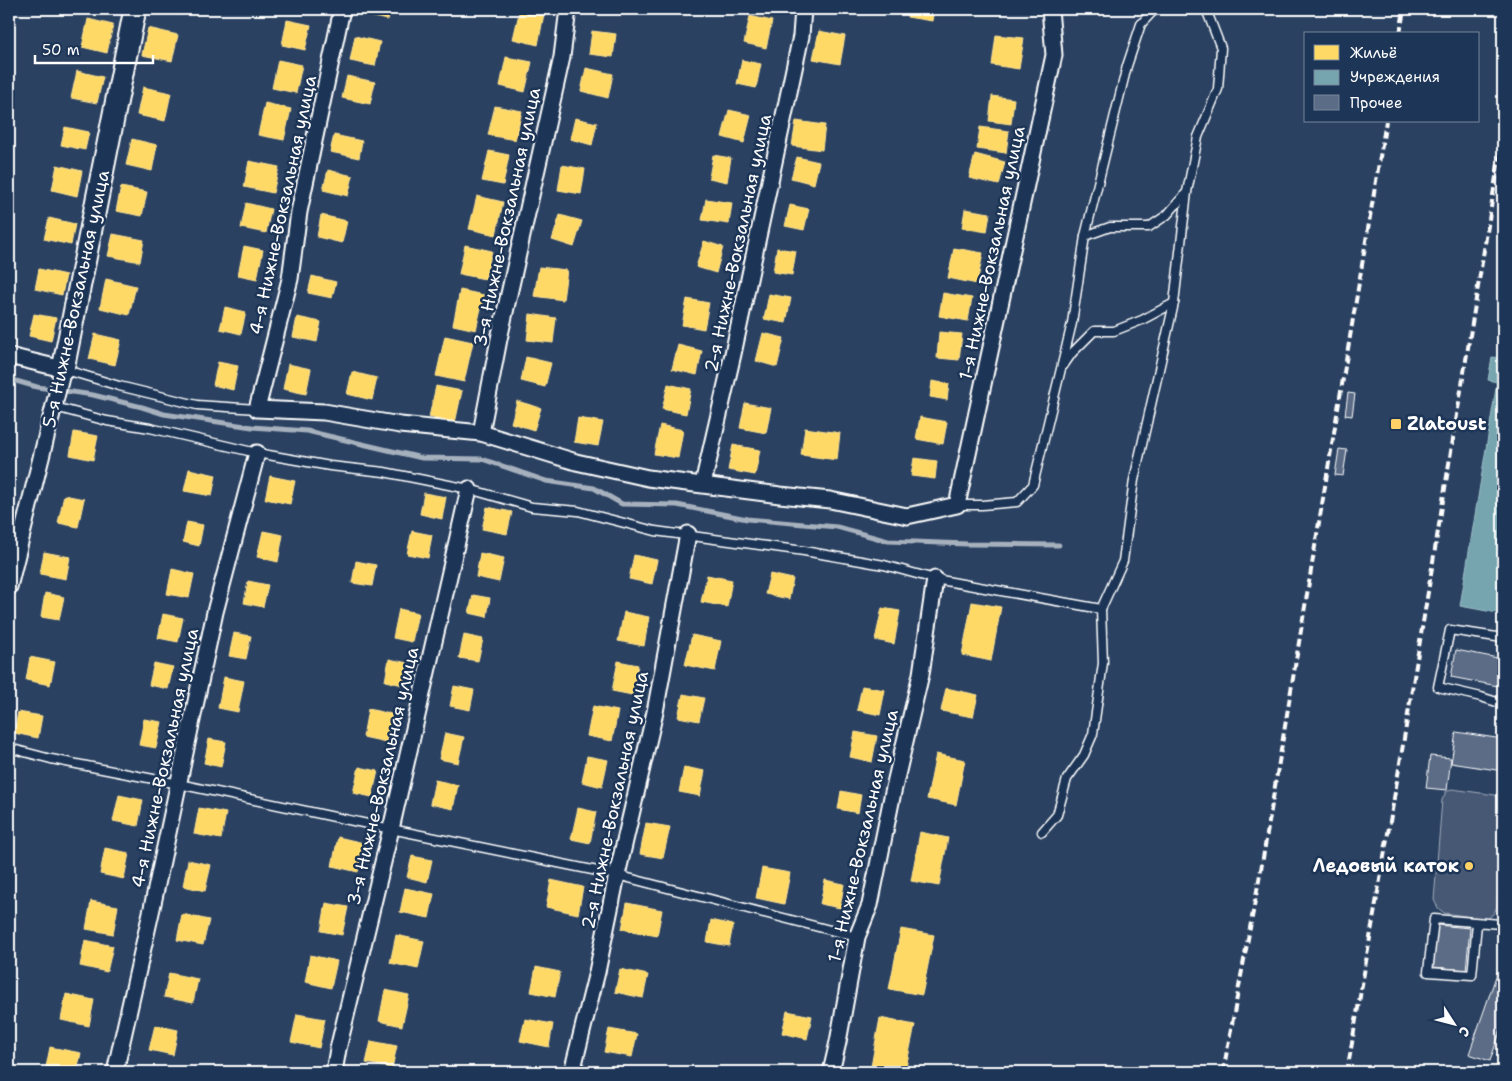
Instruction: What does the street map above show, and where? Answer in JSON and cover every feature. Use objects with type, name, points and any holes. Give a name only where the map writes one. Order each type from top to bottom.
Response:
[{"type":"street","name":"5-я Нижне-Вокзальная улица","points":[[9,587],[55,406],[135,9]]},
{"type":"street","name":"4-я Нижне-Вокзальная улица","points":[[257,409],[290,279],[298,212],[342,9]]},
{"type":"street","name":"3-я Нижне-Вокзальная улица","points":[[481,433],[499,339],[562,57],[568,9]]},
{"type":"street","name":"2-я Нижне-Вокзальная улица","points":[[703,484],[733,354],[801,36],[804,9]]},
{"type":"street","name":"1-я Нижне-Вокзальная улица","points":[[957,505],[1054,56],[1050,9]]},
{"type":"street","points":[[9,356],[63,369]]},
{"type":"street","points":[[257,409],[324,412],[400,425],[481,433],[576,462],[648,478],[830,500],[907,516],[957,505]]},
{"type":"street","name":"4-я Нижне-Вокзальная улица","points":[[115,1072],[215,612],[258,453]]},
{"type":"street","name":"3-я Нижне-Вокзальная улица","points":[[334,1072],[338,1048],[391,829],[469,489]]},
{"type":"street","name":"2-я Нижне-Вокзальная улица","points":[[572,1072],[597,972],[617,875],[655,712],[688,534]]},
{"type":"street","name":"1-я Нижне-Вокзальная улица","points":[[831,1072],[857,937],[870,905],[893,792],[921,674],[935,579]]},
{"type":"lane","points":[[957,505],[1017,502],[1033,485],[1072,323],[1085,236],[1127,66],[1141,24],[1155,9]]},
{"type":"lane","points":[[1042,832],[1057,815],[1067,779],[1084,755],[1093,734],[1103,663],[1101,609],[1123,561],[1134,480],[1174,303],[1187,192],[1198,137],[1218,89],[1221,48],[1206,9]]},
{"type":"lane","points":[[1085,236],[1110,227],[1149,227],[1167,215],[1187,192]]},
{"type":"lane","points":[[1060,371],[1072,353],[1094,331],[1114,331],[1142,320],[1174,303]]},
{"type":"lane","points":[[63,369],[119,386],[197,405],[257,409]]},
{"type":"lane","points":[[55,406],[107,421],[150,428],[258,453],[330,466],[384,472],[469,489],[532,507],[578,510],[655,530],[875,563],[935,579],[1101,609]]},
{"type":"lane","points":[[1503,638],[1450,630],[1438,687],[1503,704]]},
{"type":"lane","points":[[9,748],[51,759],[617,875],[857,937]]},
{"type":"lane","points":[[1477,924],[1472,976],[1428,972],[1434,919],[1501,924],[1503,917]]},
{"type":"shaded area","name":"Ледовый каток","points":[[1452,789],[1495,795],[1503,802],[1503,832],[1497,907],[1487,919],[1444,913],[1438,908],[1434,900],[1442,800],[1446,792]]},
{"type":"building: Жильё","points":[[157,9],[180,9],[179,15]]},
{"type":"building: Жильё","points":[[361,9],[390,9],[388,20],[360,14]]},
{"type":"building: Жильё","points":[[520,9],[544,14],[538,45],[513,39]]},
{"type":"building: Жильё","points":[[908,9],[934,9],[932,21],[907,17]]},
{"type":"building: Жильё","points":[[750,16],[772,21],[766,48],[744,43]]},
{"type":"building: Жильё","points":[[88,19],[113,25],[107,53],[82,47]]},
{"type":"building: Жильё","points":[[287,20],[311,25],[305,50],[282,45]]},
{"type":"building: Жильё","points":[[148,28],[178,35],[172,61],[142,55]]},
{"type":"building: Жильё","points":[[592,31],[616,34],[613,57],[589,54]]},
{"type":"building: Жильё","points":[[819,31],[845,36],[840,64],[813,59]]},
{"type":"building: Жильё","points":[[996,35],[1024,38],[1019,69],[992,65]]},
{"type":"building: Жильё","points":[[355,36],[380,42],[375,66],[350,61]]},
{"type":"building: Жильё","points":[[506,57],[532,62],[525,92],[500,86]]},
{"type":"building: Жильё","points":[[278,60],[302,65],[296,93],[272,88]]},
{"type":"building: Жильё","points":[[742,60],[761,64],[756,88],[737,84]]},
{"type":"building: Жильё","points":[[586,68],[613,74],[608,98],[581,91]]},
{"type":"building: Жильё","points":[[77,71],[103,77],[97,103],[71,98]]},
{"type":"building: Жильё","points":[[347,76],[375,82],[370,104],[342,98]]},
{"type":"building: Жильё","points":[[143,87],[171,93],[165,121],[137,115]]},
{"type":"building: Жильё","points":[[992,96],[1014,99],[1011,124],[989,121]]},
{"type":"building: Жильё","points":[[265,103],[291,109],[284,140],[258,135]]},
{"type":"building: Жильё","points":[[495,106],[522,111],[515,140],[488,135]]},
{"type":"building: Жильё","points":[[729,110],[751,115],[744,143],[722,137]]},
{"type":"building: Жильё","points":[[575,118],[597,123],[592,145],[570,139]]},
{"type":"building: Жильё","points":[[796,121],[825,125],[822,150],[792,146]]},
{"type":"building: Жильё","points":[[65,127],[89,132],[85,150],[61,145]]},
{"type":"building: Жильё","points":[[980,127],[1009,131],[1006,153],[977,149]]},
{"type":"building: Жильё","points":[[334,135],[362,141],[359,158],[330,152]]},
{"type":"building: Жильё","points":[[132,139],[157,145],[152,171],[126,165]]},
{"type":"building: Жильё","points":[[489,151],[509,155],[503,185],[482,181]]},
{"type":"building: Жильё","points":[[975,154],[1005,162],[999,185],[969,178]]},
{"type":"building: Жильё","points":[[713,155],[731,158],[727,182],[709,178]]},
{"type":"building: Жильё","points":[[797,157],[819,162],[814,184],[791,178]]},
{"type":"building: Жильё","points":[[249,161],[279,167],[273,193],[244,187]]},
{"type":"building: Жильё","points":[[57,165],[82,171],[77,196],[52,190]]},
{"type":"building: Жильё","points":[[562,165],[585,169],[581,194],[558,190]]},
{"type":"building: Жильё","points":[[328,170],[353,176],[348,196],[323,190]]},
{"type":"building: Жильё","points":[[121,187],[147,192],[142,216],[116,211]]},
{"type":"building: Жильё","points":[[477,196],[503,202],[496,235],[469,229]]},
{"type":"building: Жильё","points":[[706,199],[732,203],[729,224],[702,220]]},
{"type":"building: Жильё","points":[[246,203],[271,209],[266,233],[241,228]]},
{"type":"building: Жильё","points":[[790,205],[809,209],[804,230],[785,226]]},
{"type":"building: Жильё","points":[[965,209],[990,213],[987,232],[962,228]]},
{"type":"building: Жильё","points":[[321,215],[347,221],[342,243],[317,237]]},
{"type":"building: Жильё","points":[[560,215],[582,221],[574,247],[552,240]]},
{"type":"building: Жильё","points":[[49,218],[75,224],[71,245],[44,239]]},
{"type":"building: Жильё","points":[[113,234],[144,240],[140,262],[108,256]]},
{"type":"building: Жильё","points":[[704,241],[723,247],[716,273],[696,267]]},
{"type":"building: Жильё","points":[[465,245],[492,251],[485,279],[459,274]]},
{"type":"building: Жильё","points":[[244,246],[263,250],[257,279],[238,275]]},
{"type":"building: Жильё","points":[[777,248],[796,251],[792,275],[773,272]]},
{"type":"building: Жильё","points":[[954,248],[983,253],[977,284],[948,278]]},
{"type":"building: Жильё","points":[[539,267],[567,270],[563,300],[534,296]]},
{"type":"building: Жильё","points":[[39,269],[66,275],[62,295],[35,289]]},
{"type":"building: Жильё","points":[[312,276],[336,282],[332,298],[308,293]]},
{"type":"building: Жильё","points":[[106,279],[136,286],[129,315],[100,308]]},
{"type":"building: Жильё","points":[[460,290],[484,295],[476,330],[453,325]]},
{"type":"building: Жильё","points":[[943,293],[972,298],[968,321],[939,316]]},
{"type":"building: Жильё","points":[[769,294],[791,298],[786,323],[764,319]]},
{"type":"building: Жильё","points":[[687,299],[709,303],[704,329],[682,325]]},
{"type":"building: Жильё","points":[[225,307],[246,312],[241,334],[220,329]]},
{"type":"building: Жильё","points":[[34,314],[56,318],[51,341],[29,336]]},
{"type":"building: Жильё","points":[[530,314],[556,318],[553,343],[527,340]]},
{"type":"building: Жильё","points":[[297,317],[321,322],[317,342],[293,337]]},
{"type":"building: Жильё","points":[[939,332],[962,334],[959,360],[937,358]]},
{"type":"building: Жильё","points":[[763,333],[784,338],[777,367],[756,361]]},
{"type":"building: Жильё","points":[[95,334],[121,340],[115,365],[89,359]]},
{"type":"building: Жильё","points":[[445,336],[473,342],[464,382],[436,376]]},
{"type":"building: Жильё","points":[[678,345],[702,351],[697,375],[672,369]]},
{"type":"building: Жильё","points":[[526,357],[551,363],[545,387],[521,381]]},
{"type":"building: Жильё","points":[[218,362],[238,366],[233,390],[213,385]]},
{"type":"building: Жильё","points":[[288,364],[311,369],[306,394],[283,389]]},
{"type":"building: Жильё","points":[[352,372],[377,378],[372,400],[347,394]]},
{"type":"building: Жильё","points":[[932,381],[949,384],[947,400],[930,397]]},
{"type":"building: Жильё","points":[[668,384],[691,389],[686,414],[662,409]]},
{"type":"building: Жильё","points":[[436,386],[462,391],[455,423],[429,417]]},
{"type":"building: Жильё","points":[[517,401],[541,408],[534,430],[511,423]]},
{"type":"building: Жильё","points":[[745,403],[771,408],[766,433],[740,428]]},
{"type":"building: Жильё","points":[[920,417],[947,422],[943,444],[916,439]]},
{"type":"building: Жильё","points":[[578,418],[603,422],[598,446],[574,442]]},
{"type":"building: Жильё","points":[[660,425],[683,430],[678,458],[654,454]]},
{"type":"building: Жильё","points":[[805,428],[840,433],[837,460],[801,455]]},
{"type":"building: Жильё","points":[[74,432],[98,436],[93,460],[70,455]]},
{"type":"building: Жильё","points":[[733,445],[760,450],[755,475],[728,470]]},
{"type":"building: Жильё","points":[[914,458],[937,461],[935,479],[911,476]]},
{"type":"building: Жильё","points":[[189,469],[216,475],[212,496],[184,491]]},
{"type":"building: Жильё","points":[[270,476],[295,481],[290,504],[265,499]]},
{"type":"building: Жильё","points":[[424,493],[446,497],[442,519],[420,514]]},
{"type":"building: Жильё","points":[[64,495],[84,499],[78,527],[58,523]]},
{"type":"building: Жильё","points":[[487,507],[512,512],[507,534],[482,529]]},
{"type":"building: Жильё","points":[[187,522],[203,525],[199,546],[183,542]]},
{"type":"building: Жильё","points":[[263,531],[283,535],[278,562],[257,557]]},
{"type":"building: Жильё","points":[[412,531],[432,535],[428,558],[407,554]]},
{"type":"building: Жильё","points":[[44,552],[70,557],[66,579],[40,574]]},
{"type":"building: Жильё","points":[[480,553],[504,558],[499,582],[476,577]]},
{"type":"building: Жильё","points":[[634,555],[657,560],[652,584],[629,579]]},
{"type":"building: Жильё","points":[[356,561],[376,565],[372,586],[352,583]]},
{"type":"building: Жильё","points":[[172,569],[194,574],[189,598],[167,594]]},
{"type":"building: Жильё","points":[[770,574],[793,579],[789,599],[765,594]]},
{"type":"building: Жильё","points":[[707,575],[732,580],[727,607],[701,602]]},
{"type":"building: Жильё","points":[[248,581],[268,585],[263,607],[244,603]]},
{"type":"building: Жильё","points":[[45,593],[64,597],[59,620],[41,617]]},
{"type":"building: Жильё","points":[[473,595],[490,598],[487,617],[469,613]]},
{"type":"building: Жильё","points":[[972,602],[1001,607],[991,661],[962,655]]},
{"type":"building: Жильё","points":[[882,608],[900,611],[894,644],[875,640]]},
{"type":"building: Жильё","points":[[399,609],[418,613],[412,642],[393,638]]},
{"type":"building: Жильё","points":[[624,612],[649,617],[644,646],[618,641]]},
{"type":"building: Жильё","points":[[163,614],[183,618],[178,642],[158,638]]},
{"type":"building: Жильё","points":[[234,633],[251,636],[246,659],[229,656]]},
{"type":"building: Жильё","points":[[464,635],[483,639],[478,661],[459,658]]},
{"type":"building: Жильё","points":[[692,635],[721,641],[715,671],[685,665]]},
{"type":"building: Жильё","points":[[30,657],[55,662],[50,685],[26,680]]},
{"type":"building: Жильё","points":[[389,659],[408,663],[403,685],[385,681]]},
{"type":"building: Жильё","points":[[618,661],[638,665],[632,695],[612,691]]},
{"type":"building: Жильё","points":[[154,663],[173,667],[168,689],[149,685]]},
{"type":"building: Жильё","points":[[224,677],[244,681],[238,712],[218,708]]},
{"type":"building: Жильё","points":[[454,686],[474,690],[470,710],[450,706]]},
{"type":"building: Жильё","points":[[862,686],[885,690],[880,715],[857,710]]},
{"type":"building: Жильё","points":[[946,688],[978,695],[973,717],[941,711]]},
{"type":"building: Жильё","points":[[683,694],[704,698],[699,721],[678,717]]},
{"type":"building: Жильё","points":[[593,706],[618,711],[612,741],[587,736]]},
{"type":"building: Жильё","points":[[368,709],[392,714],[386,742],[363,737]]},
{"type":"building: Жильё","points":[[18,712],[42,716],[38,738],[14,733]]},
{"type":"building: Жильё","points":[[144,719],[162,722],[156,748],[139,745]]},
{"type":"building: Жильё","points":[[855,732],[877,736],[872,762],[850,757]]},
{"type":"building: Жильё","points":[[445,733],[464,737],[458,763],[439,759]]},
{"type":"building: Жильё","points":[[209,739],[226,742],[221,767],[204,763]]},
{"type":"building: Жильё","points":[[936,754],[965,760],[956,805],[927,799]]},
{"type":"building: Жильё","points":[[587,756],[608,760],[602,787],[582,782]]},
{"type":"building: Жильё","points":[[359,767],[378,771],[372,797],[353,793]]},
{"type":"building: Жильё","points":[[684,767],[705,771],[700,796],[679,792]]},
{"type":"building: Жильё","points":[[435,780],[458,785],[453,809],[430,804]]},
{"type":"building: Жильё","points":[[841,791],[861,795],[858,813],[838,809]]},
{"type":"building: Жильё","points":[[119,795],[143,800],[138,826],[113,821]]},
{"type":"building: Жильё","points":[[199,808],[226,813],[221,839],[194,834]]},
{"type":"building: Жильё","points":[[578,808],[596,812],[590,843],[571,839]]},
{"type":"building: Жильё","points":[[646,823],[670,827],[663,858],[640,854]]},
{"type":"building: Жильё","points":[[920,832],[948,838],[939,886],[911,881]]},
{"type":"building: Жильё","points":[[338,837],[364,843],[358,872],[332,866]]},
{"type":"building: Жильё","points":[[105,848],[129,853],[124,879],[100,874]]},
{"type":"building: Жильё","points":[[412,856],[432,860],[427,882],[407,877]]},
{"type":"building: Жильё","points":[[188,860],[211,865],[205,891],[183,886]]},
{"type":"building: Жильё","points":[[762,868],[790,873],[784,904],[756,898]]},
{"type":"building: Жильё","points":[[551,880],[583,887],[578,914],[546,907]]},
{"type":"building: Жильё","points":[[825,880],[844,884],[840,908],[820,904]]},
{"type":"building: Жильё","points":[[405,888],[434,894],[429,918],[400,912]]},
{"type":"building: Жильё","points":[[91,901],[118,906],[113,934],[86,929]]},
{"type":"building: Жильё","points":[[326,903],[348,907],[342,935],[321,931]]},
{"type":"building: Жильё","points":[[627,903],[662,910],[657,936],[622,929]]},
{"type":"building: Жильё","points":[[182,914],[209,920],[203,945],[177,940]]},
{"type":"building: Жильё","points":[[711,920],[733,925],[729,946],[707,942]]},
{"type":"building: Жильё","points":[[901,929],[934,935],[922,995],[889,989]]},
{"type":"building: Жильё","points":[[396,935],[424,941],[418,969],[390,963]]},
{"type":"building: Жильё","points":[[85,940],[113,946],[107,972],[80,966]]},
{"type":"building: Жильё","points":[[310,955],[337,961],[331,988],[305,982]]},
{"type":"building: Жильё","points":[[536,967],[560,972],[555,997],[531,992]]},
{"type":"building: Жильё","points":[[620,969],[648,975],[643,998],[615,992]]},
{"type":"building: Жильё","points":[[169,973],[198,979],[193,1003],[164,997]]},
{"type":"building: Жильё","points":[[385,990],[409,995],[402,1026],[379,1021]]},
{"type":"building: Жильё","points":[[66,994],[94,1000],[89,1026],[61,1020]]},
{"type":"building: Жильё","points":[[787,1011],[812,1016],[807,1039],[782,1033]]},
{"type":"building: Жильё","points":[[297,1014],[325,1019],[319,1048],[291,1042]]},
{"type":"building: Жильё","points":[[880,1018],[915,1025],[905,1072],[870,1072]]},
{"type":"building: Жильё","points":[[525,1019],[553,1024],[549,1047],[520,1041]]},
{"type":"building: Жильё","points":[[155,1025],[178,1030],[173,1055],[149,1050]]},
{"type":"building: Жильё","points":[[609,1029],[637,1034],[632,1057],[604,1052]]},
{"type":"building: Жильё","points":[[371,1041],[397,1046],[392,1068],[366,1063]]},
{"type":"building: Жильё","points":[[50,1047],[81,1053],[77,1072],[45,1072]]},
{"type":"building: Учреждения","points":[[1503,351],[1503,614],[1460,606],[1497,382],[1488,380],[1492,357],[1502,358]]},
{"type":"building: Прочее","points":[[1348,393],[1355,394],[1352,416],[1345,415]]},
{"type":"building: Прочее","points":[[1339,449],[1347,450],[1343,476],[1335,475]]},
{"type":"building: Прочее","points":[[1456,650],[1503,659],[1503,687],[1451,677]]},
{"type":"building: Прочее","points":[[1456,732],[1503,739],[1503,771],[1451,763]]},
{"type":"building: Прочее","points":[[1430,756],[1451,758],[1447,790],[1426,788]]},
{"type":"building: Прочее","points":[[1437,925],[1470,928],[1466,970],[1433,967]]},
{"type":"building: Прочее","points":[[1503,956],[1503,1023],[1490,1061],[1469,1054]]},
{"type":"waterway","points":[[9,379],[37,387],[93,395],[164,414],[252,427],[307,431],[422,458],[482,459],[546,481],[594,488],[622,504],[677,505],[747,519],[837,527],[888,541],[1059,545]]},
{"type":"railway","points":[[1400,32],[1404,9]]},
{"type":"railway","points":[[1223,1072],[1262,864],[1386,122]]},
{"type":"railway","points":[[1347,1072],[1399,769],[1503,134]]},
{"type":"place","name":"Zlatoust","points":[[1396,424]]},
{"type":"place","name":"Ледовый каток","points":[[1469,866]]}]
